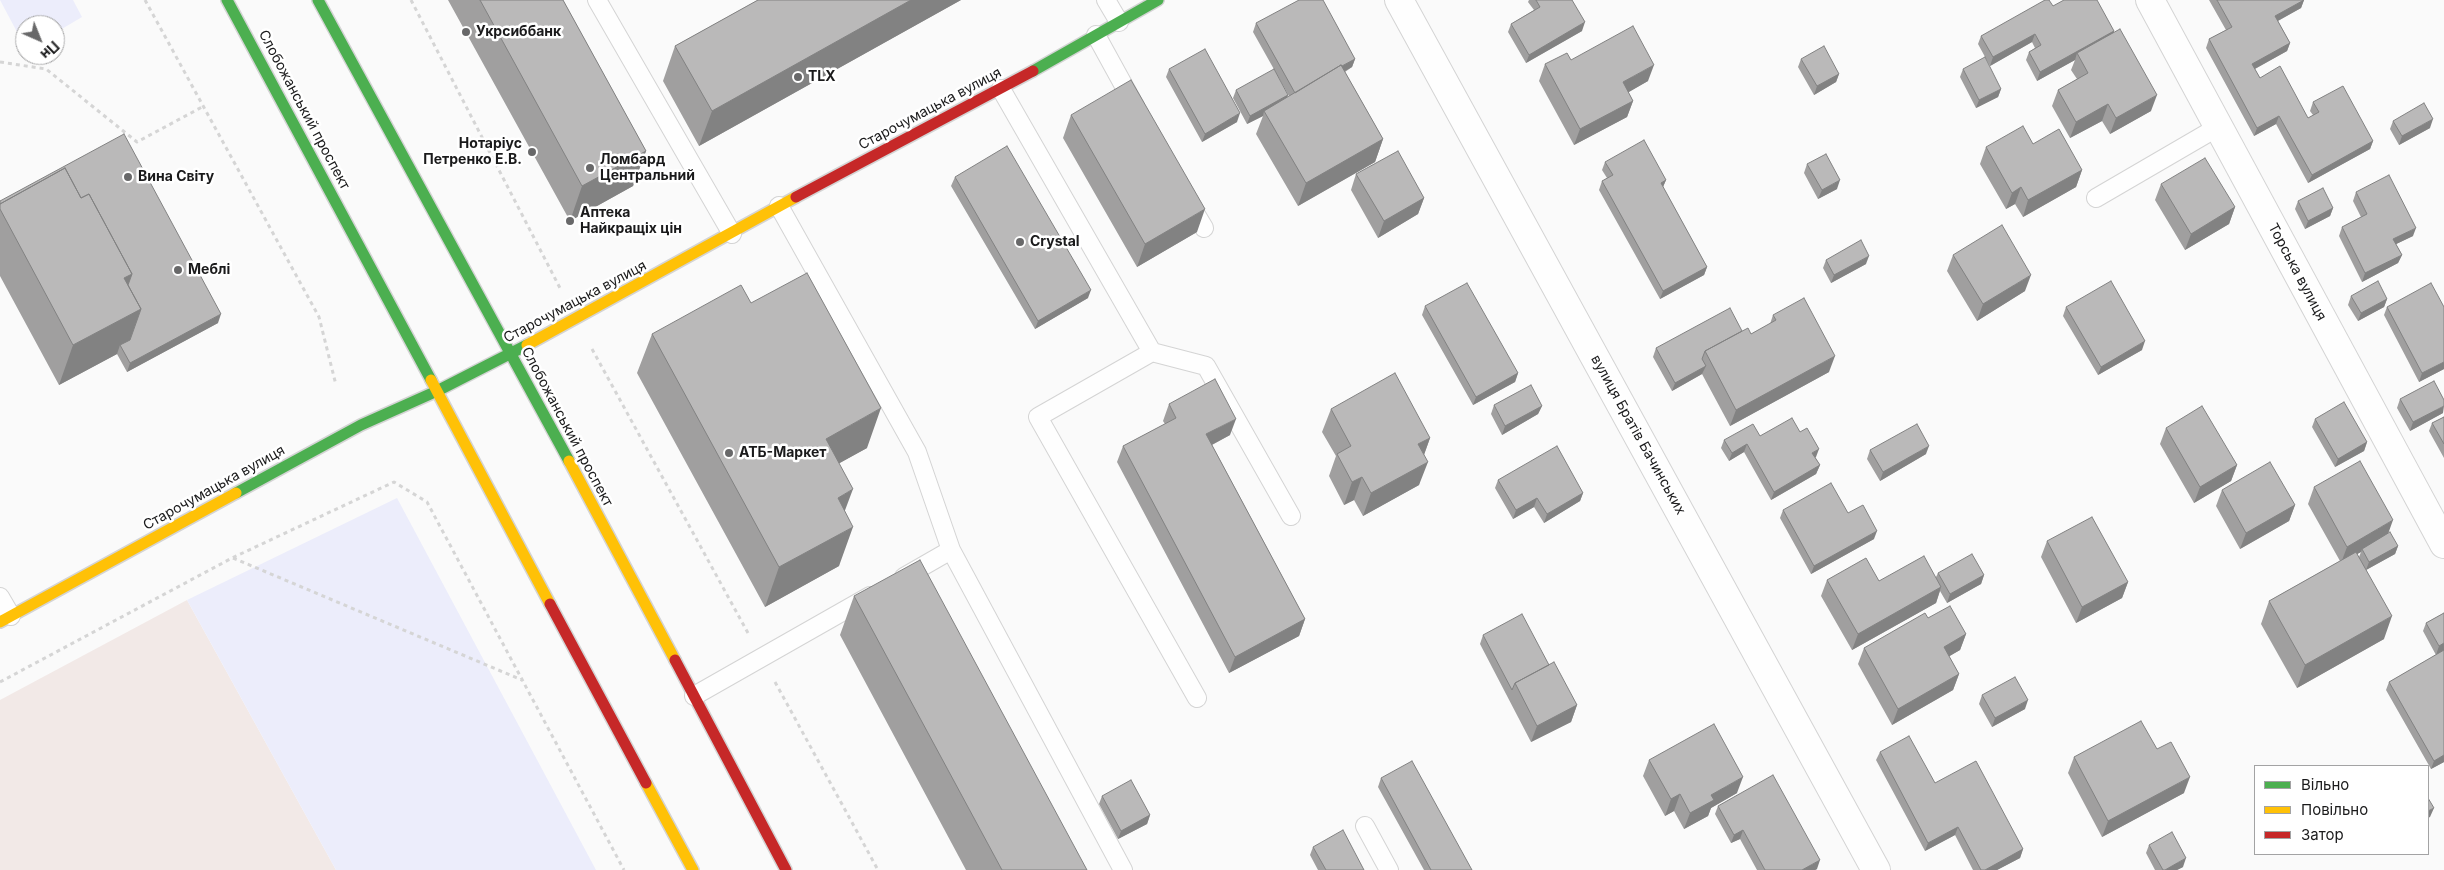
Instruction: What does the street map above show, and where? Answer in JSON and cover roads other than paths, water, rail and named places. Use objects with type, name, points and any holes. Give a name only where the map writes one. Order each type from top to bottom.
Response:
[{"type":"main road","name":"Слобожанський проспект","points":[[227,0],[693,870]]},
{"type":"main road","name":"Слобожанський проспект","points":[[318,0],[511,353],[786,870]]},
{"type":"main road","name":"Старочумацька вулиця","points":[[5,619],[361,425],[437,391],[576,320],[779,206],[1001,89],[1158,0]]},
{"type":"street","name":"вулиця Братів Бачинських","points":[[1399,0],[1876,870]]},
{"type":"street","name":"Торська вулиця","points":[[2150,0],[2444,544]]},
{"type":"lane","points":[[597,0],[732,234]]},
{"type":"lane","points":[[1106,0],[1119,22]]},
{"type":"lane","points":[[1096,35],[1142,120]]},
{"type":"lane","points":[[1001,89],[1152,352]]},
{"type":"lane","points":[[2096,198],[2218,127]]},
{"type":"lane","points":[[1180,186],[1204,228]]},
{"type":"lane","points":[[779,206],[917,452],[951,550],[1123,870]]},
{"type":"lane","points":[[1197,698],[1038,417],[1152,352],[1206,366],[1291,516]]},
{"type":"lane","points":[[694,696],[951,550]]},
{"type":"lane","points":[[0,597],[5,619]]},
{"type":"lane","points":[[1364,826],[1389,870]]},
{"type":"place","name":"Укрсиббанк","points":[[466,32]]},
{"type":"place","name":"TLX","points":[[798,77]]},
{"type":"place","name":"Нотаріус Петренко Е.В.","points":[[532,152]]},
{"type":"place","name":"Ломбард Центральний","points":[[590,168]]},
{"type":"place","name":"Вина Світу","points":[[128,177]]},
{"type":"place","name":"Аптека Найкращiх цiн","points":[[570,221]]},
{"type":"place","name":"Crystal","points":[[1020,242]]},
{"type":"place","name":"Меблі","points":[[178,270]]},
{"type":"place","name":"АТБ-Маркет","points":[[729,453]]}]
